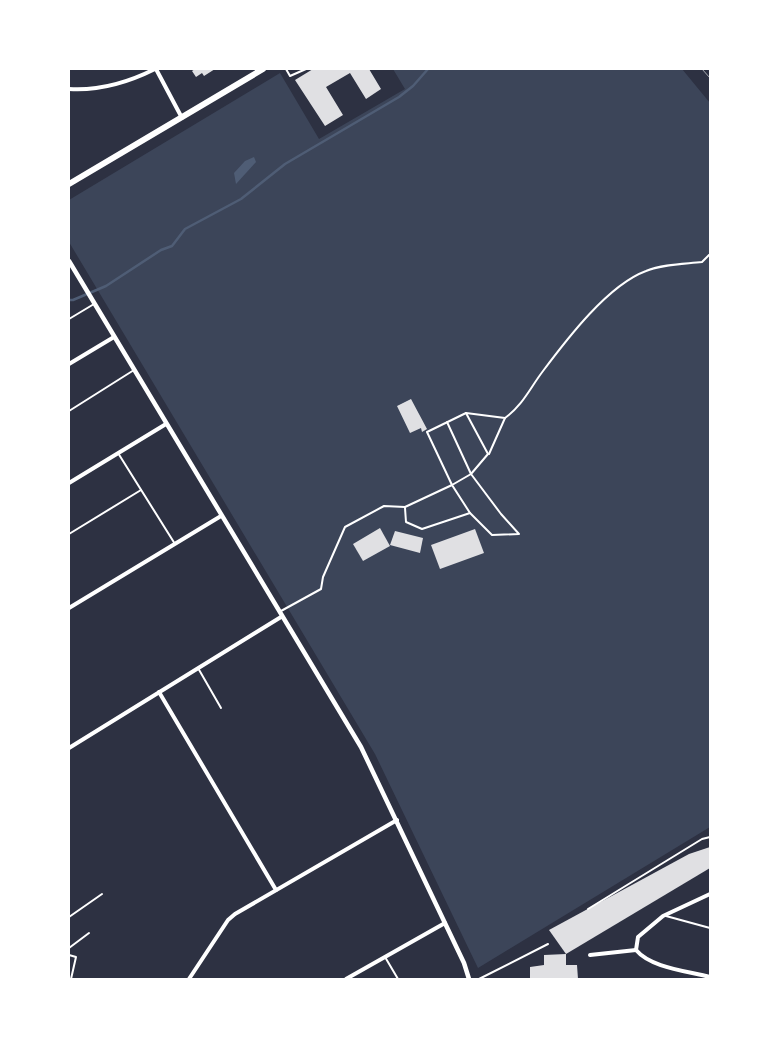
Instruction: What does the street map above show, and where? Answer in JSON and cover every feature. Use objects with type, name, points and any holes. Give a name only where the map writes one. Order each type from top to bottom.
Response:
[{"type":"highway","points":[[69,184],[263,69]]},
{"type":"street","points":[[69,89],[87,90],[114,86],[136,79],[155,69],[182,118]]},
{"type":"street","points":[[69,261],[361,747],[464,963],[469,979]]},
{"type":"street","points":[[69,364],[114,337]]},
{"type":"street","points":[[69,484],[166,424]]},
{"type":"street","points":[[69,608],[221,516]]},
{"type":"street","points":[[69,748],[198,668],[280,614]]},
{"type":"street","points":[[159,692],[276,890]]},
{"type":"street","points":[[189,979],[228,920],[235,914],[396,820]]},
{"type":"street","points":[[636,950],[638,938],[663,916],[710,894]]},
{"type":"street","points":[[346,979],[445,923]]},
{"type":"street","points":[[590,955],[636,950]]},
{"type":"street","points":[[636,950],[653,962],[710,977]]},
{"type":"lane","points":[[286,69],[290,76],[306,69]]},
{"type":"lane","points":[[280,614],[320,588],[345,527],[384,506],[404,507],[471,474],[488,454],[505,418],[518,409],[565,342],[597,306],[637,275],[648,270],[702,262],[710,254],[710,248]]},
{"type":"lane","points":[[69,319],[94,304]]},
{"type":"lane","points":[[69,411],[134,370]]},
{"type":"lane","points":[[447,422],[471,474],[501,514],[519,534],[492,535],[470,513],[452,485],[427,432],[447,422],[466,413],[505,418]]},
{"type":"lane","points":[[466,413],[488,454]]},
{"type":"lane","points":[[118,453],[175,544]]},
{"type":"lane","points":[[69,534],[141,490]]},
{"type":"lane","points":[[404,507],[406,522],[422,529],[470,513]]},
{"type":"lane","points":[[198,668],[221,708]]},
{"type":"lane","points":[[588,909],[702,839],[710,837]]},
{"type":"lane","points":[[69,917],[102,894]]},
{"type":"lane","points":[[663,916],[710,928]]},
{"type":"lane","points":[[69,948],[89,934]]},
{"type":"lane","points":[[479,979],[548,944]]},
{"type":"lane","points":[[69,955],[76,957],[71,979]]},
{"type":"lane","points":[[385,957],[398,979]]},
{"type":"shaded area","points":[[393,69],[682,69],[710,103],[710,827],[478,968],[375,754],[69,242],[69,200],[280,73],[319,139],[405,89]]},
{"type":"shaded area","points":[[254,157],[256,162],[236,184],[234,173],[245,161]]},
{"type":"building","points":[[195,69],[215,69],[204,76],[202,73],[196,77],[192,71]]},
{"type":"building","points":[[313,69],[369,69],[381,89],[366,99],[350,73],[326,87],[343,115],[325,126],[295,80]]},
{"type":"building","points":[[411,399],[427,429],[422,432],[421,428],[410,433],[397,406]]},
{"type":"building","points":[[380,528],[390,546],[363,561],[353,544]]},
{"type":"building","points":[[475,529],[484,553],[440,569],[431,545]]},
{"type":"building","points":[[395,531],[423,538],[420,553],[390,545]]},
{"type":"building","points":[[710,847],[710,868],[566,954],[549,930],[689,854]]},
{"type":"building","points":[[566,954],[566,965],[577,965],[578,979],[530,979],[530,967],[544,965],[544,955]]},
{"type":"waterway","points":[[69,300],[106,286],[161,250],[172,246],[185,229],[241,199],[285,164],[399,97],[413,86],[428,69]]},
{"type":"tram line","points":[[702,69],[710,78]]}]
